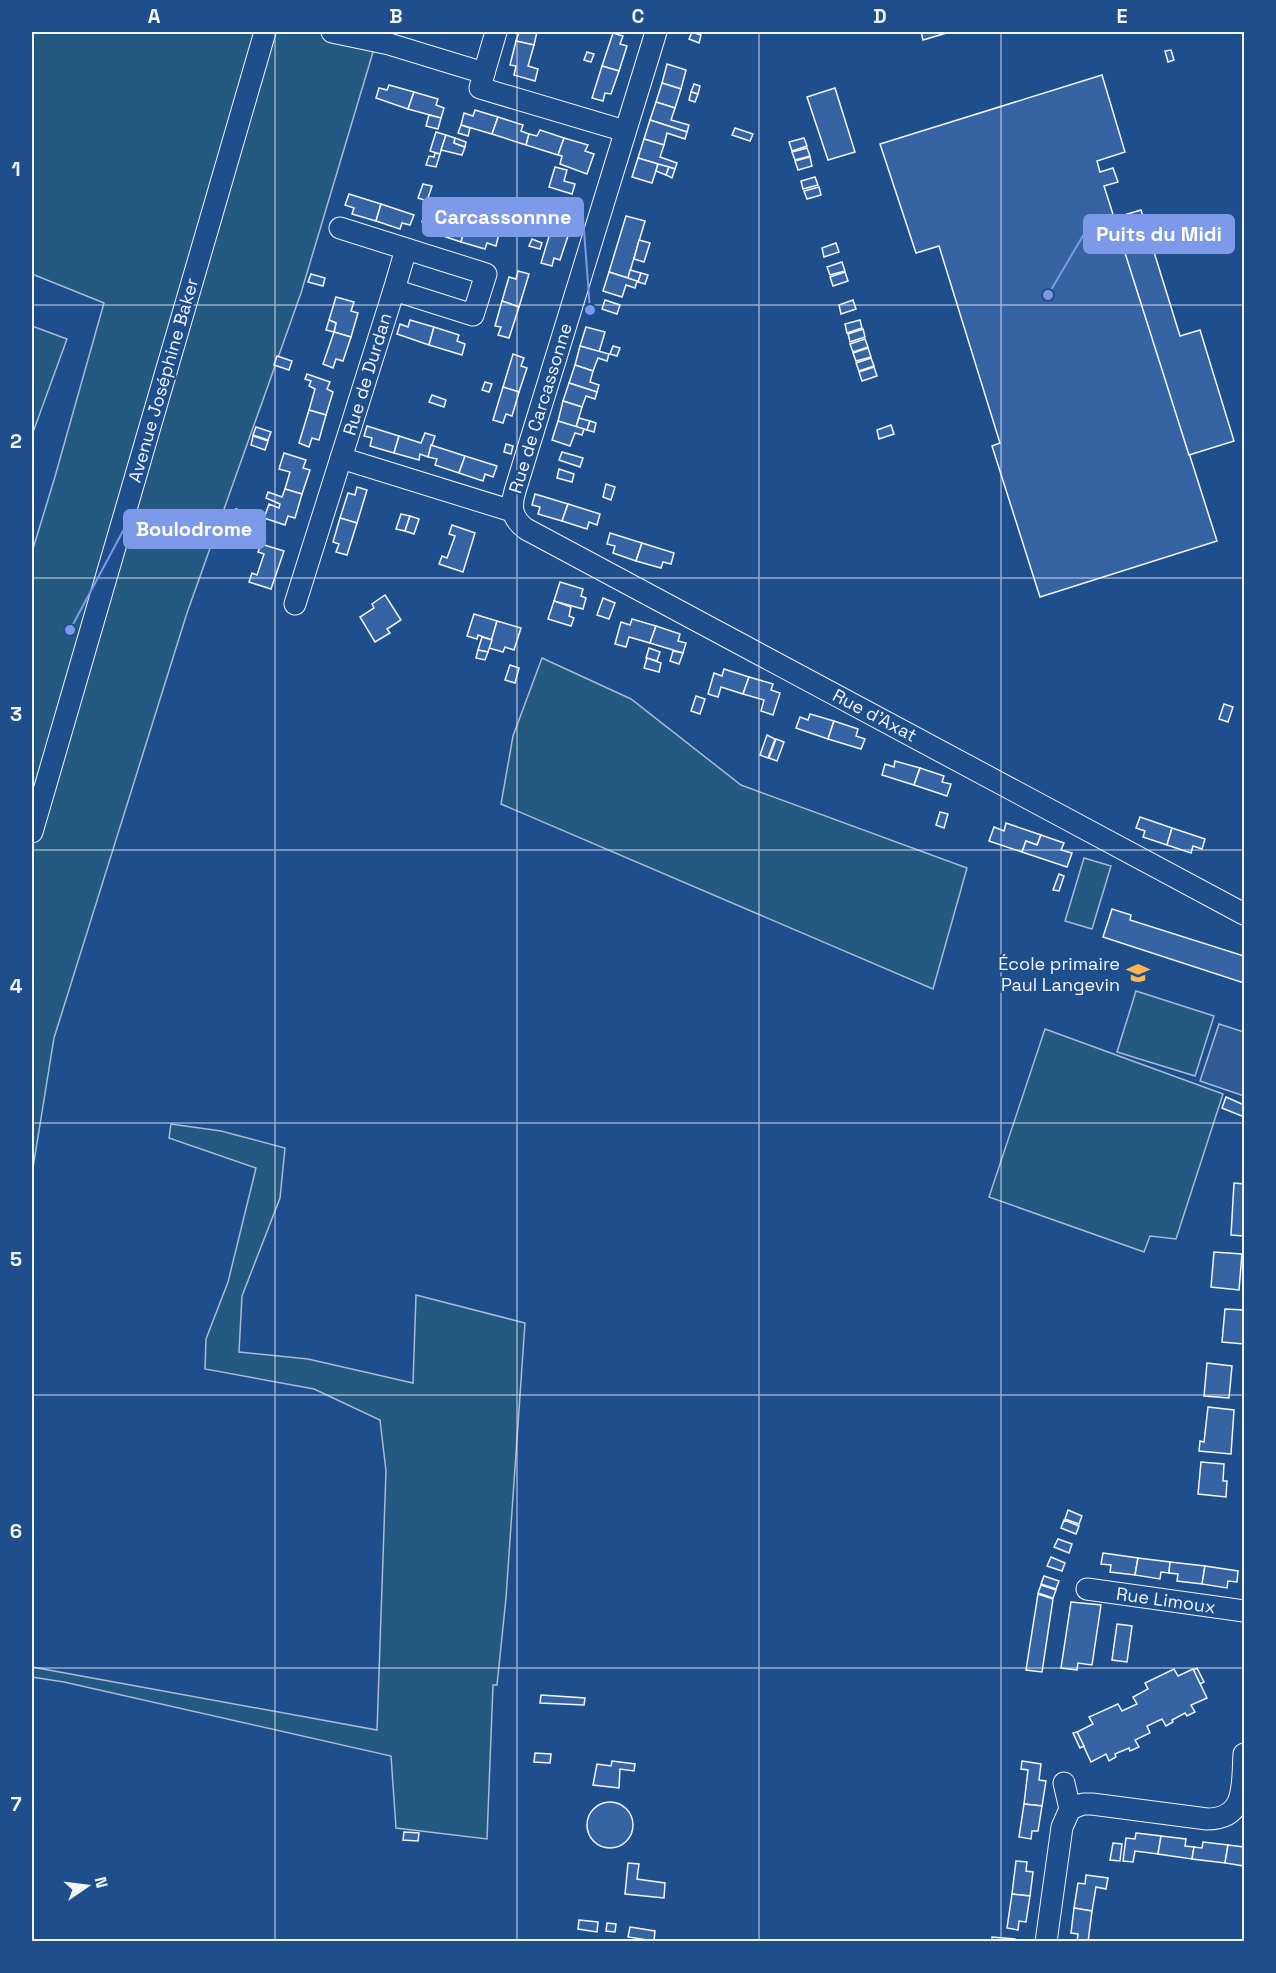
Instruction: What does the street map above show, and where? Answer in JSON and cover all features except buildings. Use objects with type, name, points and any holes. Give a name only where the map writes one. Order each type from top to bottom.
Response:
[{"type":"street","name":"Avenue Joséphine Baker","points":[[32,832],[265,32]]},
{"type":"street","points":[[332,32],[389,44],[484,73]]},
{"type":"street","points":[[367,32],[389,44]]},
{"type":"street","points":[[496,32],[480,88],[625,131]]},
{"type":"street","name":"Rue de Carcassonne","points":[[512,510],[515,490],[656,32]]},
{"type":"street","name":"Rue de Durdan","points":[[340,228],[486,274],[473,315],[394,290]]},
{"type":"street","name":"Rue de Durdan","points":[[295,604],[406,249]]},
{"type":"street","points":[[341,458],[512,510]]},
{"type":"street","name":"Rue d'Axat","points":[[512,510],[520,525],[526,529],[1245,914]]},
{"type":"street","name":"Rue Limoux","points":[[1087,1589],[1245,1611]]},
{"type":"street","points":[[1070,1809],[1083,1804],[1092,1804],[1207,1819],[1237,1818],[1245,1754]]},
{"type":"street","points":[[1046,1941],[1062,1827],[1070,1809],[1064,1783]]},
{"type":"shaded area","points":[[32,32],[379,32],[301,293],[187,613],[54,1038],[32,1174],[32,552],[104,303],[32,274]]},
{"type":"shaded area","points":[[32,326],[67,339],[32,435]]},
{"type":"shaded area","points":[[542,658],[631,699],[741,785],[967,868],[933,989],[501,804],[513,736]]},
{"type":"shaded area","points":[[1084,858],[1111,866],[1092,929],[1065,921]]},
{"type":"shaded area","points":[[1136,991],[1214,1016],[1195,1076],[1117,1052]]},
{"type":"shaded area","points":[[1219,1024],[1244,1032],[1244,1096],[1200,1081]]},
{"type":"shaded area","points":[[1045,1029],[1223,1094],[1176,1239],[1150,1236],[1144,1252],[989,1197]]},
{"type":"shaded area","points":[[171,1124],[221,1131],[285,1148],[280,1198],[242,1296],[239,1352],[308,1359],[413,1383],[416,1295],[525,1323],[506,1598],[497,1685],[493,1685],[487,1839],[396,1828],[391,1756],[64,1682],[32,1677],[32,1667],[377,1730],[386,1471],[380,1420],[314,1389],[205,1369],[206,1339],[228,1282],[256,1168],[169,1138]]},
{"type":"place","name":"Puits du Midi","points":[[1048,295]]},
{"type":"place","name":"Carcassonnne","points":[[590,310]]},
{"type":"place","name":"Boulodrome","points":[[70,630]]},
{"type":"place","name":"École primaire Paul Langevin","points":[[1138,973]]}]
